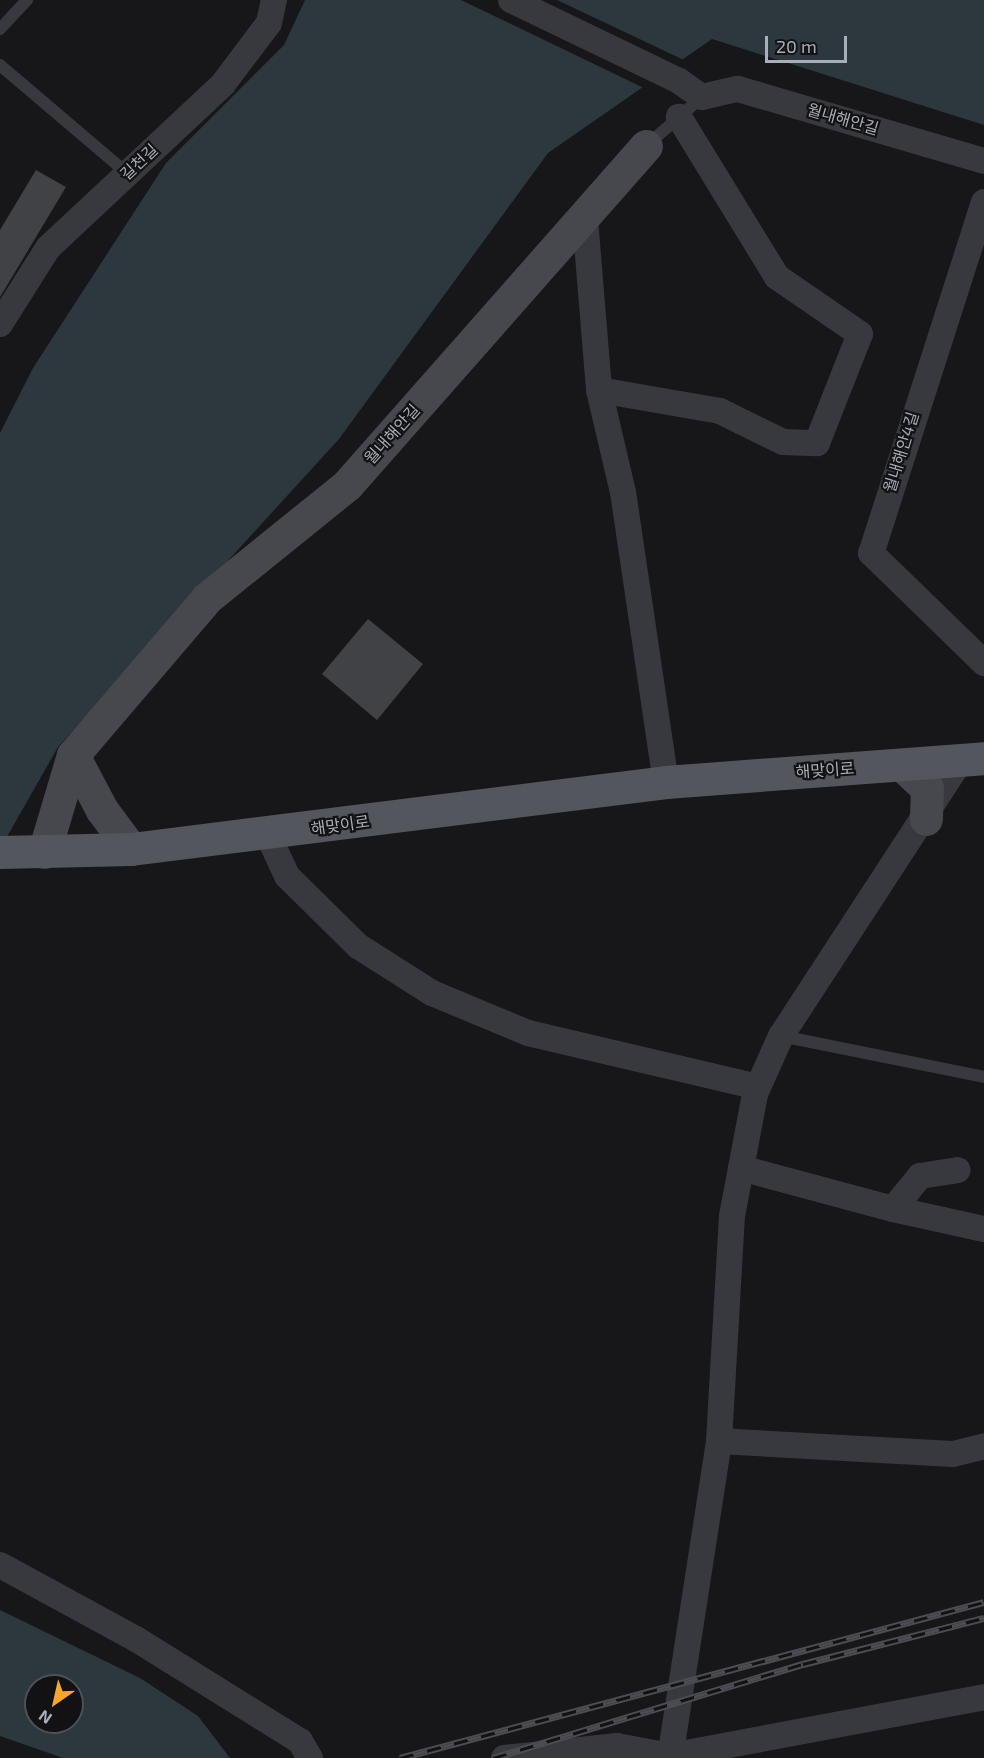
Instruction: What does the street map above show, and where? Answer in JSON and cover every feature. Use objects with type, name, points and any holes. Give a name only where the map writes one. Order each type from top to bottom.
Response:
[{"type":"main road","name":"해맞이로","points":[[19,852],[131,849],[268,835],[666,782],[972,760]]},
{"type":"street","name":"길천길","points":[[0,324],[48,248],[223,84],[270,23],[274,0]]},
{"type":"street","points":[[511,0],[679,81],[702,97]]},
{"type":"street","name":"월내해안길","points":[[702,97],[738,88],[984,161]]},
{"type":"street","points":[[599,390],[720,411],[783,442],[817,443],[860,334],[777,277],[679,117]]},
{"type":"street","name":"월내해안길","points":[[73,755],[207,598],[347,485],[585,219],[646,146]]},
{"type":"street","name":"월내해안4길","points":[[984,202],[871,553],[984,663]]},
{"type":"street","points":[[585,219],[599,390],[623,492],[666,782]]},
{"type":"street","points":[[73,755],[102,810],[131,849]]},
{"type":"street","points":[[19,852],[73,755]]},
{"type":"street","points":[[670,1757],[719,1441],[732,1216],[758,1087],[781,1036],[926,819],[972,760]]},
{"type":"street","points":[[902,765],[927,788],[926,819]]},
{"type":"street","points":[[268,835],[287,876],[350,938],[432,993],[528,1033],[758,1087]]},
{"type":"street","points":[[741,1168],[893,1209],[984,1229]]},
{"type":"street","points":[[893,1209],[920,1176],[958,1170]]},
{"type":"street","points":[[719,1441],[953,1454],[984,1446]]},
{"type":"street","points":[[0,1565],[136,1639],[281,1729],[300,1741],[310,1758]]},
{"type":"street","points":[[504,1758],[617,1746],[670,1757],[984,1697]]},
{"type":"lane","points":[[0,29],[27,0]]},
{"type":"lane","points":[[0,65],[127,173]]},
{"type":"lane","points":[[646,146],[702,97]]},
{"type":"lane","points":[[781,1036],[984,1077]]},
{"type":"shaded area","points":[[305,0],[984,0],[984,125],[712,39],[548,153],[339,439],[58,747],[0,849],[0,433],[33,368],[166,163],[284,45]]},
{"type":"shaded area","points":[[0,1610],[140,1678],[198,1716],[230,1758],[63,1758],[0,1736]]},
{"type":"pier","points":[[461,0],[557,0],[686,61],[646,89]]},
{"type":"building","points":[[36,170],[66,187],[0,297],[0,230]]},
{"type":"building","points":[[368,619],[423,664],[377,720],[322,674]]},
{"type":"railway","points":[[400,1758],[984,1602]]},
{"type":"railway","points":[[493,1758],[803,1664],[984,1618]]}]
